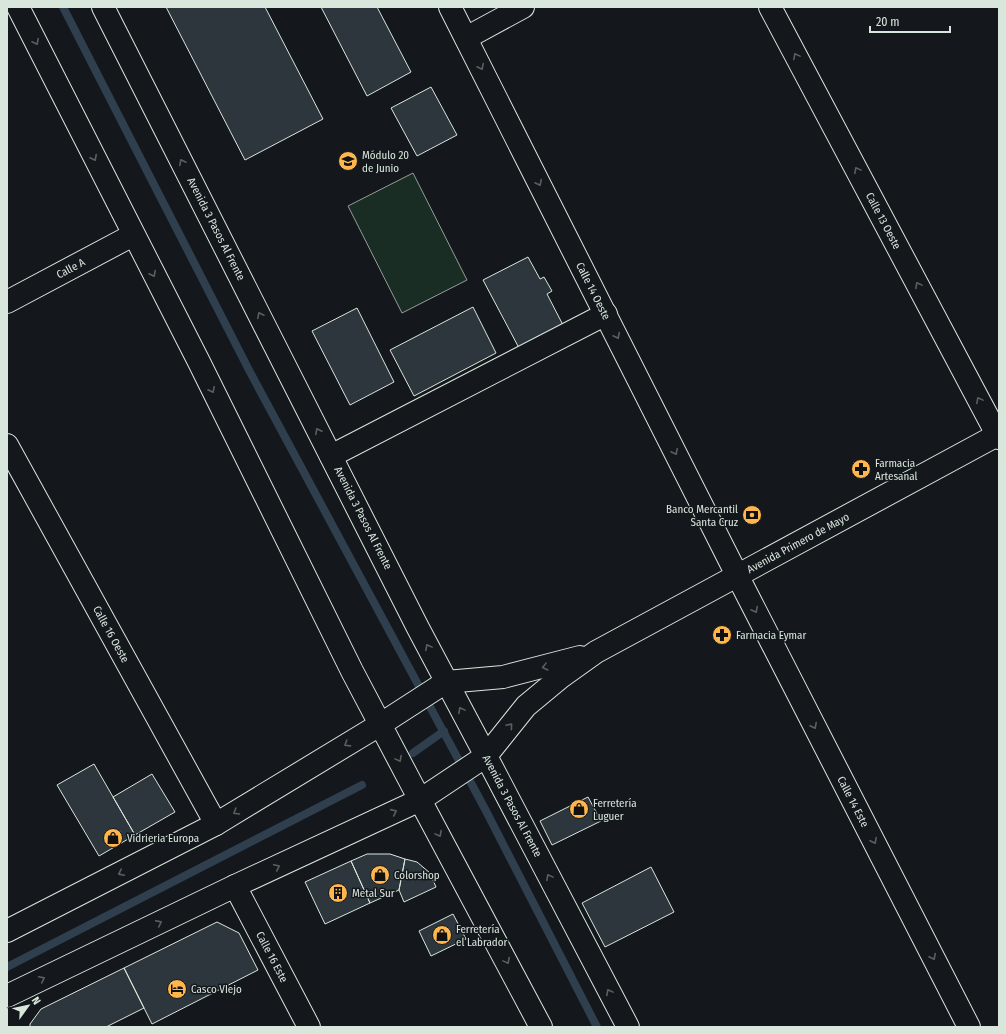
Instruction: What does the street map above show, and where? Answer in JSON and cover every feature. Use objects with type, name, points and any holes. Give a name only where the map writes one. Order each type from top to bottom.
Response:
[{"type":"street","points":[[18,7],[352,671],[541,1027]]},
{"type":"street","name":"Avenida 3 Pasos Al Frente","points":[[103,7],[331,456],[442,684],[628,1027]]},
{"type":"street","name":"Calle 14 Oeste","points":[[450,7],[737,576]]},
{"type":"street","points":[[466,38],[523,7]]},
{"type":"street","name":"Calle 13 Oeste","points":[[770,7],[998,435]]},
{"type":"street","name":"Calle A","points":[[7,302],[133,235]]},
{"type":"street","points":[[331,456],[606,314]]},
{"type":"street","name":"Avenida Primero de Mayo","points":[[7,996],[235,886],[420,800],[483,759],[526,706],[596,652],[998,435]]},
{"type":"street","name":"Calle 16 Oeste","points":[[7,445],[216,824]]},
{"type":"street","name":"Calle 14 Este","points":[[737,576],[969,1027]]},
{"type":"street","name":"Avenida Primero de Mayo","points":[[442,684],[503,677],[596,652]]},
{"type":"street","points":[[7,931],[216,824],[380,724],[442,684]]},
{"type":"street","name":"Calle 16 Este","points":[[235,886],[309,1027]]},
{"type":"green space","points":[[413,173],[467,280],[402,313],[348,206]]},
{"type":"building","points":[[166,7],[265,7],[323,119],[245,160]]},
{"type":"building","points":[[321,7],[377,7],[411,72],[367,96]]},
{"type":"building","points":[[431,87],[457,135],[417,156],[391,108]]},
{"type":"building","points":[[528,257],[540,279],[544,277],[552,291],[547,294],[563,325],[519,348],[483,280]]},
{"type":"building","points":[[473,307],[496,353],[414,396],[390,350]]},
{"type":"building","points":[[357,308],[394,382],[350,405],[312,331]]},
{"type":"building","points":[[94,764],[135,835],[99,856],[57,785]]},
{"type":"building","points":[[152,774],[175,812],[135,835],[113,797]]},
{"type":"building","name":"Ferretería Luguer","points":[[588,797],[601,821],[552,845],[540,821]]},
{"type":"building","name":"Colorshop","points":[[367,854],[390,854],[405,859],[399,890],[370,903],[351,861]]},
{"type":"building","points":[[405,859],[417,862],[430,873],[436,887],[404,902],[399,890]]},
{"type":"building","name":"Metal Sur","points":[[351,861],[370,903],[325,924],[305,882]]},
{"type":"building","points":[[651,867],[674,912],[605,947],[582,903]]},
{"type":"building","name":"Ferretería el Labrador","points":[[453,914],[466,939],[431,956],[419,931]]},
{"type":"building","name":"Casco VIejo","points":[[217,922],[239,933],[258,970],[152,1024],[124,968]]},
{"type":"building","points":[[124,968],[144,1008],[106,1027],[30,1027],[30,1024],[41,1009]]},
{"type":"waterway","points":[[63,7],[250,372],[485,809],[597,1027]]},
{"type":"waterway","points":[[413,753],[444,731]]},
{"type":"waterway","points":[[7,967],[362,785]]},
{"type":"place","name":"Módulo 20 de Junio","points":[[348,161]]},
{"type":"place","name":"Farmacia Artesanal","points":[[861,469]]},
{"type":"place","name":"Banco Mercantil Santa Cruz","points":[[752,515]]},
{"type":"place","name":"Farmacia Eymar","points":[[722,635]]},
{"type":"place","name":"Ferretería Luguer","points":[[579,809]]},
{"type":"place","name":"Vidrieria Europa","points":[[113,838]]},
{"type":"place","name":"Colorshop","points":[[380,875]]},
{"type":"place","name":"Metal Sur","points":[[338,893]]},
{"type":"place","name":"Ferretería el Labrador","points":[[442,935]]},
{"type":"place","name":"Casco VIejo","points":[[177,989]]}]
